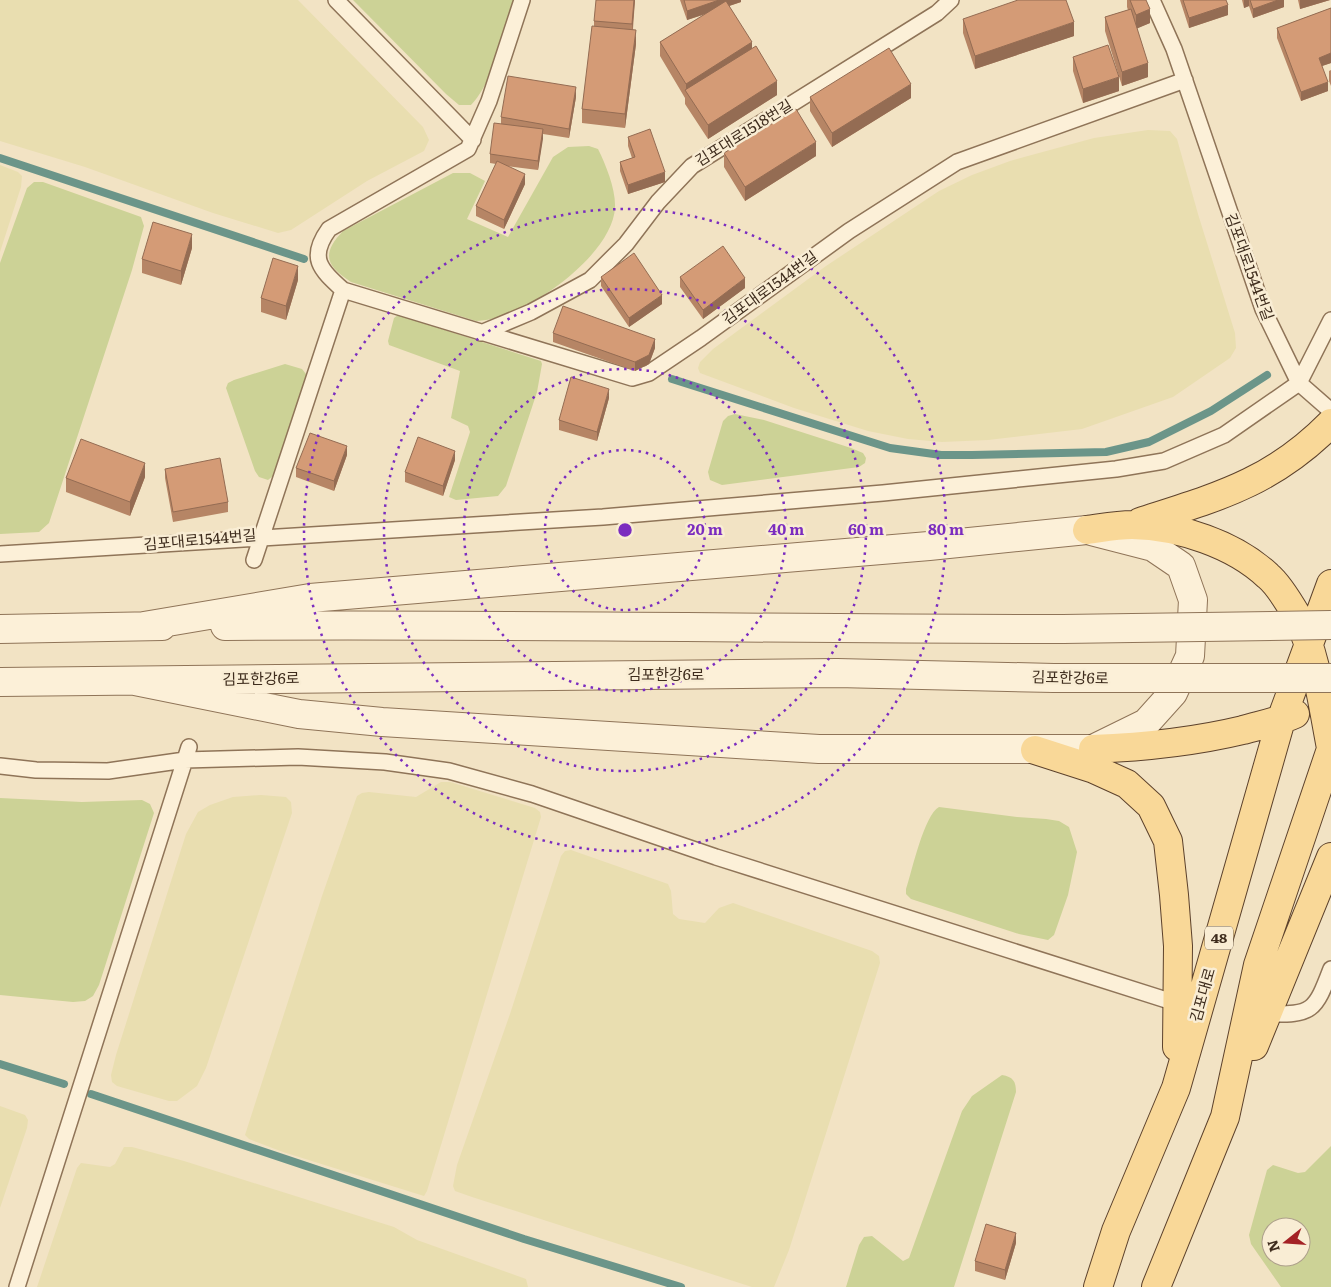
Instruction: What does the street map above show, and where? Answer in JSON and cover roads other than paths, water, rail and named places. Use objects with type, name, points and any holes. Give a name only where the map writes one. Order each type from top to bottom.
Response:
[{"type":"main road","points":[[1087,530],[1131,525],[1225,495],[1258,480],[1292,458],[1331,423]]},
{"type":"main road","points":[[1131,525],[1164,528],[1207,540],[1236,553],[1269,576],[1297,616],[1314,666],[1328,692],[1331,748],[1258,965],[1225,1117]]},
{"type":"main road","name":"김포대로","points":[[1098,1287],[1116,1231],[1176,1088],[1281,720],[1331,585]]},
{"type":"main road","points":[[1093,749],[1146,747],[1204,740],[1281,720],[1328,692]]},
{"type":"main road","points":[[1035,750],[1094,769],[1127,784],[1151,806],[1168,841],[1174,895],[1179,1004],[1176,1088]]},
{"type":"main road","points":[[1156,1287],[1331,857]]},
{"type":"street","points":[[135,681],[299,714],[382,722],[819,749],[1093,749],[1146,723],[1173,692],[1190,656],[1194,600],[1181,566],[1153,547],[1087,530],[770,560],[310,598],[144,626]]},
{"type":"street","points":[[0,629],[144,626],[514,624],[826,629],[1063,629],[1331,625]]},
{"type":"street","name":"김포한강6로","points":[[0,682],[827,674],[1054,678],[1328,692]]},
{"type":"lane","points":[[336,0],[473,140]]},
{"type":"lane","name":"김포대로1544번길","points":[[522,0],[489,101],[468,149],[329,229],[322,239],[317,252],[319,265],[343,290],[632,378],[649,373],[701,338],[849,231],[957,162],[1185,80]]},
{"type":"lane","name":"김포대로1518번길","points":[[481,333],[531,312],[590,280],[626,244],[658,202],[692,166],[937,13],[950,0]]},
{"type":"lane","name":"김포대로1544번길","points":[[1152,0],[1174,49],[1263,309],[1299,383]]},
{"type":"lane","name":"김포대로1544번길","points":[[0,554],[262,536],[343,290]]},
{"type":"lane","points":[[254,560],[262,536],[505,524],[603,517],[893,492],[1116,469],[1164,461],[1224,435],[1299,383],[1331,320]]},
{"type":"lane","points":[[1299,383],[1331,411]]},
{"type":"lane","points":[[0,766],[36,770],[108,771],[187,754],[346,759],[415,765],[449,771],[532,794],[716,857],[1179,1004]]},
{"type":"lane","points":[[17,1287],[187,754]]},
{"type":"lane","points":[[1267,1014],[1285,1015],[1310,1010],[1316,1004],[1331,969]]},
{"type":"waterway","points":[[0,158],[304,259]]},
{"type":"waterway","points":[[672,379],[890,448],[941,455],[972,455],[1106,452],[1149,442],[1211,411],[1267,375]]},
{"type":"waterway","points":[[0,1064],[64,1084]]},
{"type":"waterway","points":[[91,1094],[524,1239],[681,1287]]}]
